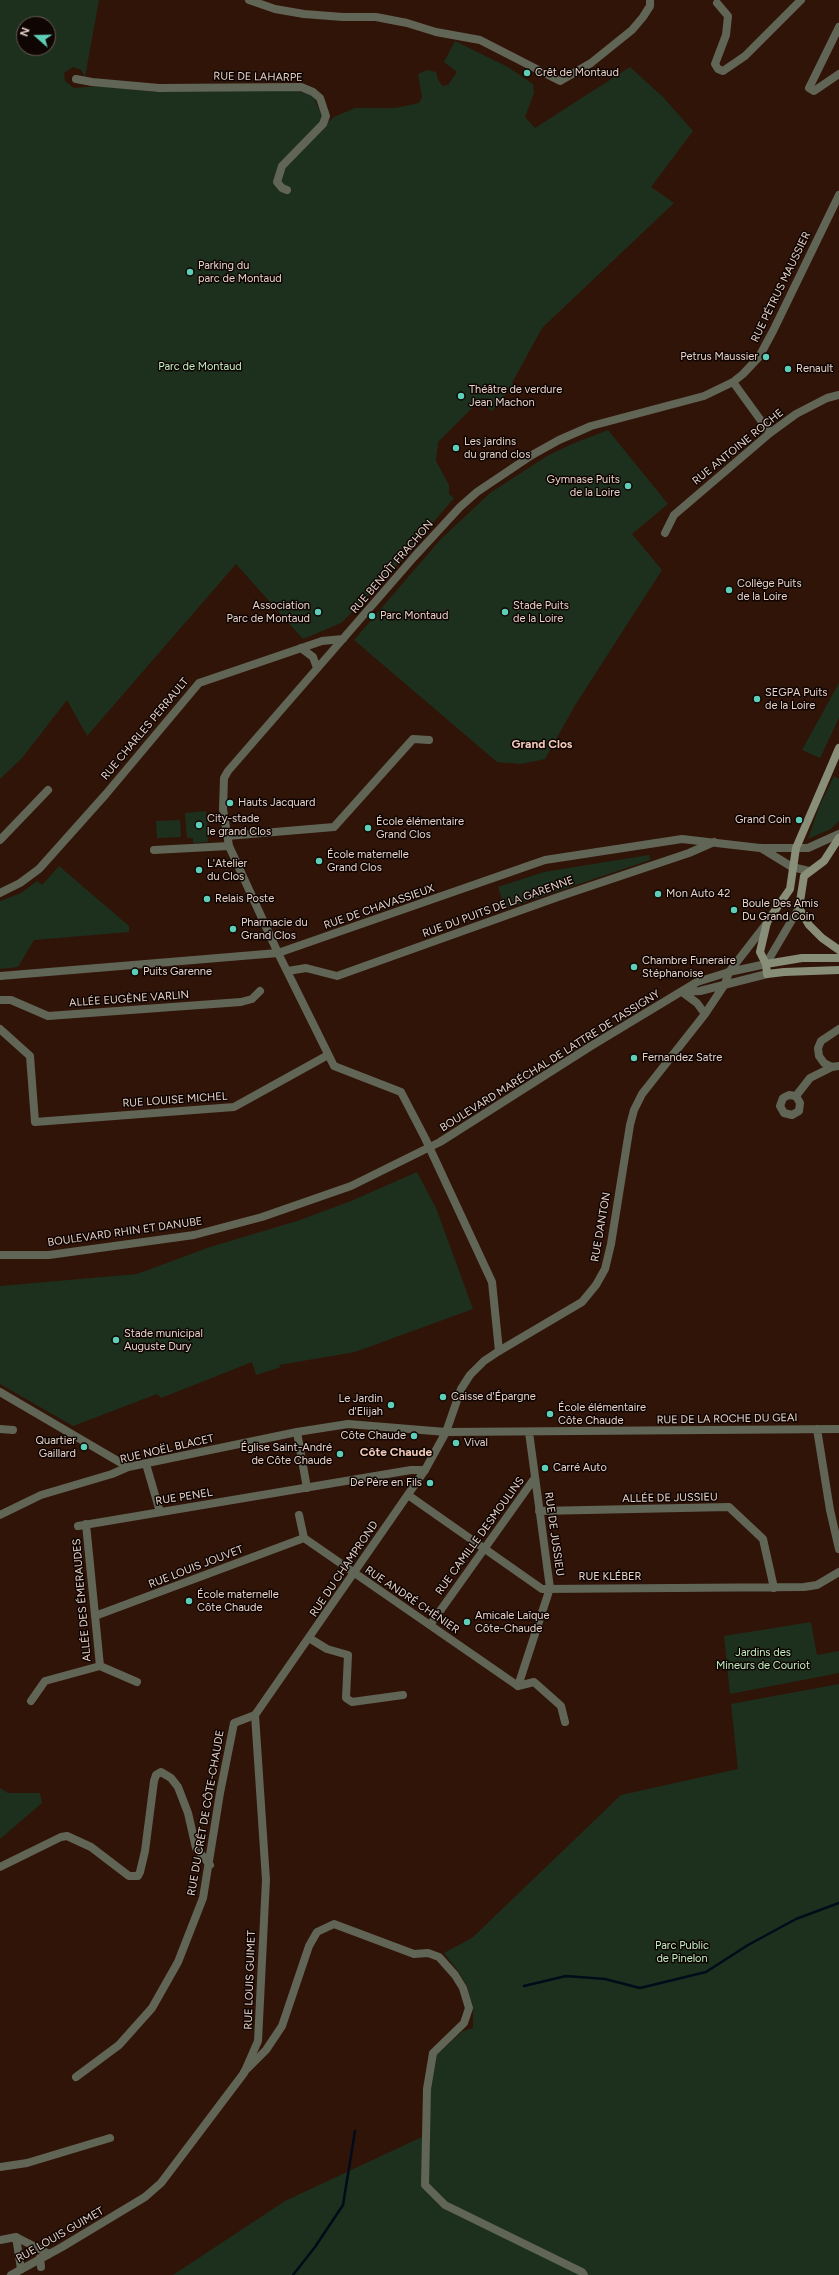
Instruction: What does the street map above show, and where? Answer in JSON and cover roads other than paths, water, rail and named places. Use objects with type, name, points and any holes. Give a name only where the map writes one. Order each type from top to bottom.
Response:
[{"type":"main road","points":[[767,974],[766,964],[760,952],[767,922],[788,895],[796,848],[839,748]]},
{"type":"main road","points":[[839,838],[824,861],[804,876],[799,908],[809,925],[822,938],[839,950]]},
{"type":"main road","name":"BOULEVARD MARÉCHAL DE LATTRE DE TASSIGNY","points":[[766,964],[802,958],[839,958]]},
{"type":"main road","name":"BOULEVARD MARÉCHAL DE LATTRE DE TASSIGNY","points":[[767,974],[839,970]]},
{"type":"street","points":[[249,0],[275,9],[304,14],[342,17],[376,17],[407,23],[436,32],[480,40],[560,81],[591,63],[632,30],[650,6],[650,0]]},
{"type":"street","points":[[717,3],[728,16],[726,35],[715,64],[718,69],[723,71],[745,56],[801,0]]},
{"type":"street","points":[[839,27],[809,88],[814,91],[839,74]]},
{"type":"street","name":"RUE DE LAHARPE","points":[[76,79],[92,82],[159,88],[301,87],[313,92],[320,98],[326,116],[323,124],[282,166],[277,182],[282,188],[287,190]]},
{"type":"street","name":"RUE PÉTRUS MAUSSIER","points":[[733,382],[759,357],[839,195]]},
{"type":"street","points":[[733,382],[770,433]]},
{"type":"street","name":"RUE BENOÎT FRACHON","points":[[499,1351],[492,1282],[401,1092],[334,1066],[278,953],[229,846],[222,796],[224,778],[317,668],[460,507],[478,492],[532,455],[559,440],[591,426],[704,396],[733,382]]},
{"type":"street","name":"RUE ANTOINE ROCHE","points":[[665,533],[674,515],[770,433],[796,414],[827,398],[839,394]]},
{"type":"street","name":"RUE CHARLES PERRAULT","points":[[0,893],[20,883],[38,869],[106,794],[199,682],[322,641],[343,639]]},
{"type":"street","points":[[301,648],[313,657],[317,668]]},
{"type":"street","points":[[227,836],[334,827],[413,740],[429,740]]},
{"type":"street","points":[[0,840],[48,790]]},
{"type":"street","name":"RUE DE CHAVASSIEUX","points":[[0,976],[278,953],[545,860],[682,839],[760,848],[808,848],[839,834]]},
{"type":"street","name":"RUE DU PUITS DE LA GARENNE","points":[[288,971],[306,968],[337,976],[558,897],[689,853],[714,842]]},
{"type":"street","points":[[154,850],[229,846]]},
{"type":"street","name":"RUE DE CHAVASSIEUX","points":[[760,848],[792,867],[809,872]]},
{"type":"street","points":[[766,964],[799,908]]},
{"type":"street","name":"RUE DANTON","points":[[446,1432],[461,1389],[470,1375],[484,1361],[582,1302],[596,1285],[605,1269],[611,1244],[630,1125],[634,1110],[642,1094],[705,1014],[725,984],[729,972],[767,922]]},
{"type":"street","name":"BOULEVARD MARÉCHAL DE LATTRE DE TASSIGNY","points":[[429,1148],[591,1046],[697,982],[729,972],[766,964]]},
{"type":"street","name":"BOULEVARD MARÉCHAL DE LATTRE DE TASSIGNY","points":[[682,992],[700,991],[767,974]]},
{"type":"street","name":"ALLÉE EUGÈNE VARLIN","points":[[0,1000],[11,1000],[48,1016],[241,1002],[252,999],[260,991]]},
{"type":"street","points":[[682,992],[697,1003],[705,1014]]},
{"type":"street","name":"RUE LOUISE MICHEL","points":[[0,1029],[30,1056],[35,1122],[234,1107],[328,1055]]},
{"type":"street","points":[[835,1066],[821,1060],[818,1048],[824,1038],[839,1029]]},
{"type":"street","points":[[796,1096],[810,1078],[835,1066]]},
{"type":"street","name":"BOULEVARD RHIN ET DANUBE","points":[[0,1255],[48,1255],[194,1235],[262,1217],[351,1186],[429,1148]]},
{"type":"street","points":[[0,1392],[128,1467]]},
{"type":"street","name":"RUE NOËL BLACET","points":[[0,1515],[41,1495],[112,1474],[128,1467],[297,1432],[348,1424],[446,1432]]},
{"type":"street","points":[[0,1429],[13,1430]]},
{"type":"street","points":[[817,1429],[830,1510],[839,1549]]},
{"type":"street","name":"RUE DE LA ROCHE DU GEAI","points":[[446,1432],[839,1429]]},
{"type":"street","points":[[297,1432],[307,1488]]},
{"type":"street","name":"RUE DU CHAMPROND","points":[[255,1715],[425,1470],[446,1432]]},
{"type":"street","name":"RUE DE JUSSIEU","points":[[518,1686],[550,1588],[528,1432]]},
{"type":"street","points":[[146,1464],[160,1512]]},
{"type":"street","name":"RUE PENEL","points":[[78,1526],[411,1470],[425,1470]]},
{"type":"street","name":"RUE CAMILLE DESMOULINS","points":[[430,1625],[534,1479]]},
{"type":"street","name":"RUE KLÉBER","points":[[408,1495],[542,1589],[774,1588],[817,1585],[839,1572]]},
{"type":"street","name":"ALLÉE DE JUSSIEU","points":[[539,1511],[729,1507],[763,1539],[774,1588]]},
{"type":"street","points":[[299,1515],[304,1538]]},
{"type":"street","name":"ALLÉE DES ÉMERAUDES","points":[[31,1701],[45,1681],[100,1666],[86,1524]]},
{"type":"street","name":"RUE ANDRÉ CHÉNIER","points":[[304,1538],[518,1686]]},
{"type":"street","name":"RUE LOUIS JOUVET","points":[[95,1616],[304,1538]]},
{"type":"street","points":[[309,1638],[327,1649],[348,1655],[346,1698],[352,1702],[403,1695]]},
{"type":"street","points":[[100,1666],[137,1682]]},
{"type":"street","points":[[518,1686],[534,1682],[561,1706],[565,1722]]},
{"type":"street","name":"RUE DU CRÊT DE CÔTE-CHAUDE","points":[[76,2077],[119,2045],[152,2008],[178,1962],[203,1898],[210,1865],[220,1793],[234,1723],[255,1715]]},
{"type":"street","name":"RUE LOUIS GUIMET","points":[[11,2275],[145,2197],[161,2183],[244,2072],[258,2041],[266,1880],[255,1715]]},
{"type":"street","points":[[0,1867],[13,1862],[61,1837],[67,1836],[92,1847],[129,1876],[138,1876],[145,1851],[154,1782],[156,1775],[161,1772],[171,1778],[178,1787],[188,1813],[196,1848],[210,1865]]},
{"type":"street","points":[[244,2072],[266,2050],[282,2026],[309,1946],[317,1932],[334,1924],[414,1954],[428,1953],[439,1957],[459,1981],[469,2008],[464,2023],[433,2053],[427,2089],[425,2185],[445,2205],[582,2272],[584,2275]]},
{"type":"street","points":[[0,2166],[27,2163],[110,2138]]},
{"type":"street","points":[[0,2240],[16,2237],[49,2254]]},
{"type":"street","points":[[16,2237],[21,2269]]},
{"type":"street","points":[[40,2258],[42,2268]]},
{"type":"waterway","points":[[524,1986],[566,1976],[605,1979],[640,1988],[706,1972],[748,1945],[796,1919],[839,1903]]},
{"type":"waterway","points":[[293,2275],[315,2247],[343,2205],[355,2131]]},
{"type":"place","name":"Crêt de Montaud","points":[[527,73]]},
{"type":"place","name":"Parking du parc de Montaud","points":[[190,272]]},
{"type":"place","name":"Petrus Maussier","points":[[766,357]]},
{"type":"place","name":"Renault","points":[[788,369]]},
{"type":"place","name":"Théâtre de verdure Jean Machon","points":[[461,396]]},
{"type":"place","name":"Les jardins du grand clos","points":[[456,448]]},
{"type":"place","name":"Gymnase Puits de la Loire","points":[[628,486]]},
{"type":"place","name":"Collège Puits de la Loire","points":[[729,590]]},
{"type":"place","name":"Association Parc de Montaud","points":[[318,612]]},
{"type":"place","name":"Stade Puits de la Loire","points":[[505,612]]},
{"type":"place","name":"Parc Montaud","points":[[372,616]]},
{"type":"place","name":"SEGPA Puits de la Loire","points":[[757,699]]},
{"type":"place","name":"Hauts Jacquard","points":[[230,803]]},
{"type":"place","name":"Grand Coin","points":[[799,820]]},
{"type":"place","name":"City-stade le grand Clos","points":[[199,825]]},
{"type":"place","name":"École élémentaire Grand Clos","points":[[368,828]]},
{"type":"place","name":"École maternelle Grand Clos","points":[[319,861]]},
{"type":"place","name":"L'Atelier du Clos","points":[[199,870]]},
{"type":"place","name":"Mon Auto 42","points":[[658,894]]},
{"type":"place","name":"Relais Poste","points":[[207,899]]},
{"type":"place","name":"Boule Des Amis Du Grand Coin","points":[[734,910]]},
{"type":"place","name":"Pharmacie du Grand Clos","points":[[233,929]]},
{"type":"place","name":"Chambre Funeraire Stéphanoise","points":[[634,967]]},
{"type":"place","name":"Puits Garenne","points":[[135,972]]},
{"type":"place","name":"Fernandez Satre","points":[[634,1058]]},
{"type":"place","name":"Stade municipal Auguste Dury","points":[[116,1340]]},
{"type":"place","name":"Caisse d'Épargne","points":[[443,1397]]},
{"type":"place","name":"Le Jardin d'Elijah","points":[[391,1405]]},
{"type":"place","name":"École élémentaire Côte Chaude","points":[[550,1414]]},
{"type":"place","name":"Côte Chaude","points":[[414,1436]]},
{"type":"place","name":"Vival","points":[[456,1443]]},
{"type":"place","name":"Quartier Gaillard","points":[[84,1447]]},
{"type":"place","name":"Église Saint-André de Côte Chaude","points":[[340,1454]]},
{"type":"place","name":"Carré Auto","points":[[545,1468]]},
{"type":"place","name":"De Père en Fils","points":[[430,1483]]},
{"type":"place","name":"École maternelle Côte Chaude","points":[[189,1601]]},
{"type":"place","name":"Amicale Laïque Côte-Chaude","points":[[467,1622]]},
{"type":"district","name":"Grand Clos","points":[[542,744]]},
{"type":"district","name":"Côte Chaude","points":[[396,1452]]},
{"type":"park label","name":"Parc de Montaud","points":[[200,367]]},
{"type":"park label","name":"Jardins des Mineurs de Couriot","points":[[763,1659]]},
{"type":"park label","name":"Parc Public de Pinelon","points":[[682,1952]]}]
